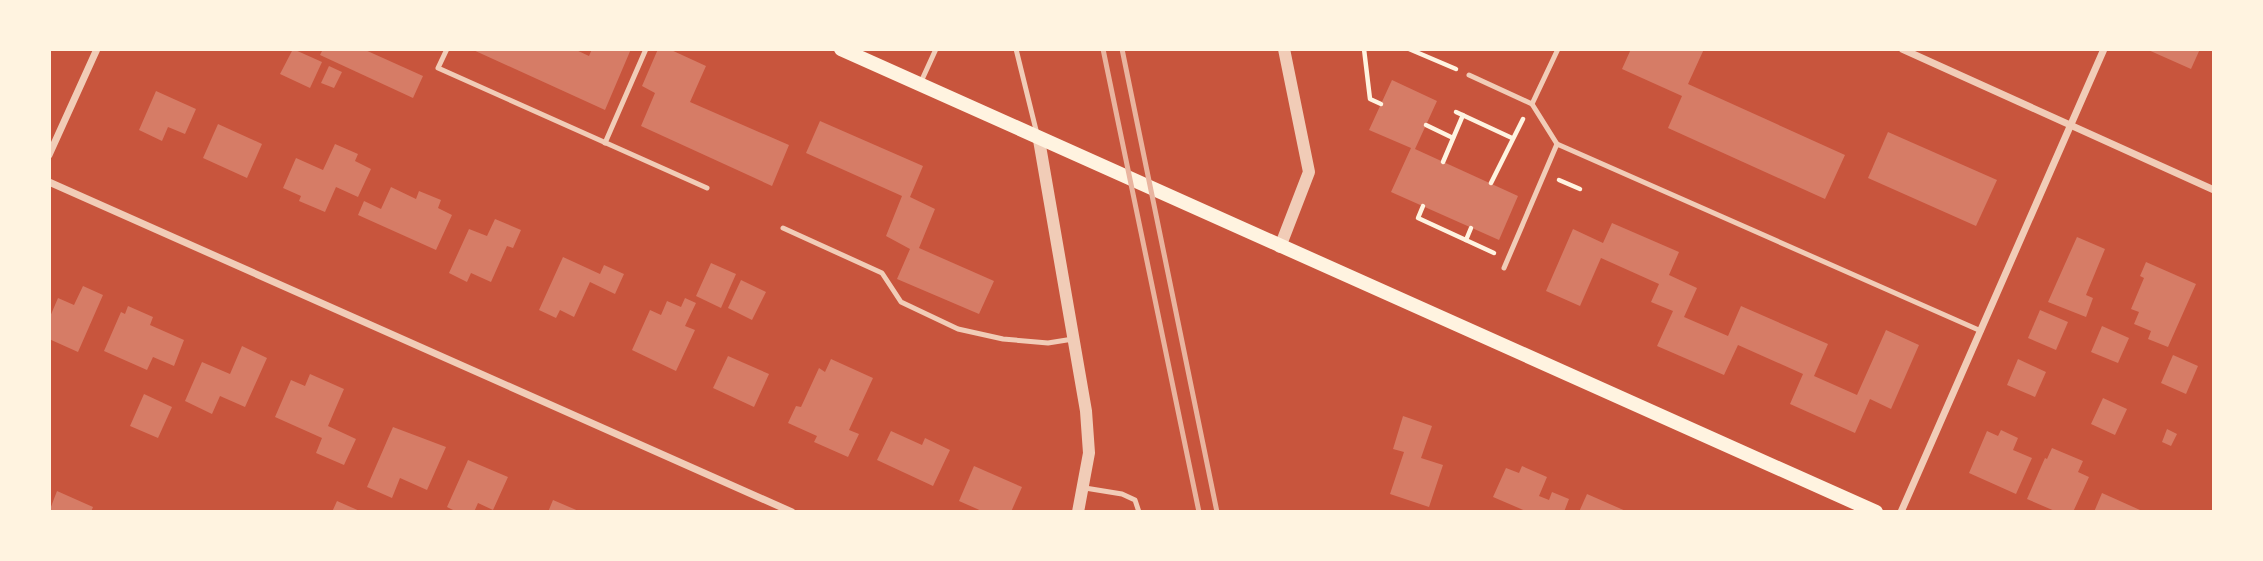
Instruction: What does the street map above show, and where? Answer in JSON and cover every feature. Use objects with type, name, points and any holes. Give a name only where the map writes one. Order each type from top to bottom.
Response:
[{"type":"main road","points":[[841,49],[1039,140],[1876,512]]},
{"type":"street","points":[[49,155],[97,49]]},
{"type":"street","points":[[1280,247],[1309,172],[1284,49]]},
{"type":"street","points":[[1902,49],[2214,190]]},
{"type":"street","points":[[1901,512],[2104,49]]},
{"type":"street","points":[[1039,140],[1086,411],[1089,453],[1079,512]]},
{"type":"street","points":[[49,182],[792,512]]},
{"type":"lane","points":[[447,49],[438,68],[707,188]]},
{"type":"lane","points":[[605,143],[646,49]]},
{"type":"lane","points":[[920,85],[936,49]]},
{"type":"lane","points":[[1016,49],[1039,140]]},
{"type":"lane","points":[[1532,104],[1558,49]]},
{"type":"lane","points":[[1469,75],[1532,104],[1557,144],[1980,331]]},
{"type":"lane","points":[[1504,268],[1557,144]]},
{"type":"lane","points":[[783,228],[882,272],[901,302],[958,329],[1003,340],[1048,343],[1073,339]]},
{"type":"lane","points":[[1085,488],[1122,494],[1135,500],[1139,512]]},
{"type":"path","points":[[1364,49],[1370,99],[1381,104]]},
{"type":"path","points":[[1409,49],[1469,75]]},
{"type":"path","points":[[1456,112],[1513,136],[1491,183]]},
{"type":"path","points":[[1443,162],[1463,115]]},
{"type":"path","points":[[1426,125],[1453,138]]},
{"type":"path","points":[[1545,173],[1580,189]]},
{"type":"path","points":[[1423,206],[1418,218],[1495,253]]},
{"type":"path","points":[[1466,240],[1471,228]]},
{"type":"building","points":[[293,49],[322,62],[310,88],[280,74]]},
{"type":"building","points":[[323,49],[363,49],[423,76],[413,98],[320,55]]},
{"type":"building","points":[[471,49],[574,49],[589,56],[592,49],[631,49],[605,110]]},
{"type":"building","points":[[658,49],[669,49],[706,66],[690,102],[789,145],[772,186],[641,126],[655,93],[642,86]]},
{"type":"building","points":[[1631,49],[1704,49],[1688,84],[1845,155],[1825,199],[1668,128],[1682,96],[1622,69]]},
{"type":"building","points":[[2146,49],[2200,49],[2191,69]]},
{"type":"building","points":[[329,66],[342,72],[334,88],[321,83]]},
{"type":"building","points":[[1392,80],[1437,101],[1415,149],[1518,196],[1499,240],[1391,192],[1411,148],[1369,130]]},
{"type":"building","points":[[156,91],[196,109],[185,134],[168,127],[162,141],[139,130]]},
{"type":"building","points":[[820,121],[923,166],[910,197],[935,209],[919,248],[994,281],[979,314],[897,279],[910,249],[886,236],[902,196],[806,153]]},
{"type":"building","points":[[218,124],[262,144],[247,178],[203,158]]},
{"type":"building","points":[[1888,132],[1997,180],[1976,226],[1868,178]]},
{"type":"building","points":[[335,144],[358,154],[355,161],[371,169],[358,197],[336,187],[325,212],[299,201],[301,196],[283,188],[296,158],[323,170]]},
{"type":"building","points":[[391,187],[416,199],[419,191],[441,200],[438,208],[452,215],[436,250],[358,215],[364,201],[381,209]]},
{"type":"building","points":[[495,219],[521,230],[513,248],[507,246],[491,282],[471,273],[467,282],[449,273],[469,229],[487,236]]},
{"type":"building","points":[[1612,223],[1679,252],[1669,275],[1697,288],[1684,317],[1728,336],[1741,306],[1828,344],[1814,376],[1857,395],[1886,330],[1919,345],[1891,409],[1870,399],[1855,433],[1790,404],[1803,374],[1738,345],[1724,375],[1657,346],[1673,311],[1651,302],[1659,284],[1601,258],[1580,306],[1546,291],[1573,229],[1603,243]]},
{"type":"building","points":[[2077,237],[2105,249],[2086,295],[2093,298],[2086,317],[2048,302]]},
{"type":"building","points":[[563,257],[600,274],[604,265],[624,274],[615,294],[590,282],[574,317],[560,310],[556,318],[539,310]]},
{"type":"building","points":[[2146,262],[2196,284],[2168,347],[2148,339],[2151,331],[2134,324],[2139,312],[2131,309],[2144,278],[2140,276]]},
{"type":"building","points":[[711,263],[736,274],[721,308],[696,296]]},
{"type":"building","points":[[741,280],[766,292],[752,320],[728,308]]},
{"type":"building","points":[[83,286],[103,295],[78,352],[49,339],[49,319],[58,298],[74,305]]},
{"type":"building","points":[[685,298],[696,303],[685,326],[695,330],[676,371],[632,350],[650,310],[661,315],[667,301],[681,307]]},
{"type":"building","points":[[128,306],[153,317],[150,325],[184,340],[174,366],[153,357],[147,370],[104,351],[121,312],[125,314]]},
{"type":"building","points":[[2040,310],[2068,322],[2056,350],[2028,338]]},
{"type":"building","points":[[2102,326],[2129,338],[2118,363],[2091,352]]},
{"type":"building","points":[[242,346],[267,358],[245,407],[220,396],[212,414],[185,401],[202,362],[230,374]]},
{"type":"building","points":[[2173,355],[2198,366],[2186,394],[2161,383]]},
{"type":"building","points":[[728,356],[769,374],[754,407],[713,388]]},
{"type":"building","points":[[831,359],[873,378],[849,430],[859,434],[848,457],[814,442],[817,436],[788,423],[796,406],[801,407],[819,368],[825,372]]},
{"type":"building","points":[[2018,359],[2046,372],[2035,397],[2007,385]]},
{"type":"building","points":[[310,374],[344,389],[328,426],[356,439],[344,465],[316,453],[322,438],[275,417],[291,380],[305,386]]},
{"type":"building","points":[[144,394],[172,407],[158,438],[130,426]]},
{"type":"building","points":[[2103,398],[2127,409],[2115,435],[2091,424]]},
{"type":"building","points":[[1403,416],[1432,426],[1421,458],[1443,465],[1429,507],[1390,494],[1404,452],[1393,449]]},
{"type":"building","points":[[393,427],[446,447],[427,490],[400,478],[392,498],[367,487]]},
{"type":"building","points":[[2167,429],[2177,434],[2171,446],[2162,442]]},
{"type":"building","points":[[2001,430],[2018,438],[2013,450],[2032,458],[2016,494],[1969,473],[1987,431],[1998,436]]},
{"type":"building","points":[[891,431],[922,445],[925,438],[950,450],[933,486],[877,460]]},
{"type":"building","points":[[2052,448],[2083,461],[2078,472],[2089,477],[2073,512],[2057,512],[2027,499]]},
{"type":"building","points":[[468,460],[508,477],[493,510],[478,503],[474,512],[457,512],[447,507]]},
{"type":"building","points":[[974,466],[1022,487],[1011,512],[984,512],[959,501]]},
{"type":"building","points":[[1522,466],[1547,477],[1539,496],[1549,500],[1552,492],[1569,499],[1564,512],[1528,512],[1493,497],[1506,468],[1519,473]]},
{"type":"building","points":[[57,491],[93,507],[91,512],[49,512]]},
{"type":"building","points":[[2102,493],[2140,510],[2094,512]]},
{"type":"building","points":[[1587,494],[1628,512],[1579,512]]},
{"type":"building","points":[[553,500],[581,512],[548,512]]},
{"type":"building","points":[[337,501],[362,512],[332,512]]},
{"type":"railway","points":[[1103,49],[1199,512]]},
{"type":"railway","points":[[1122,49],[1217,512]]}]
